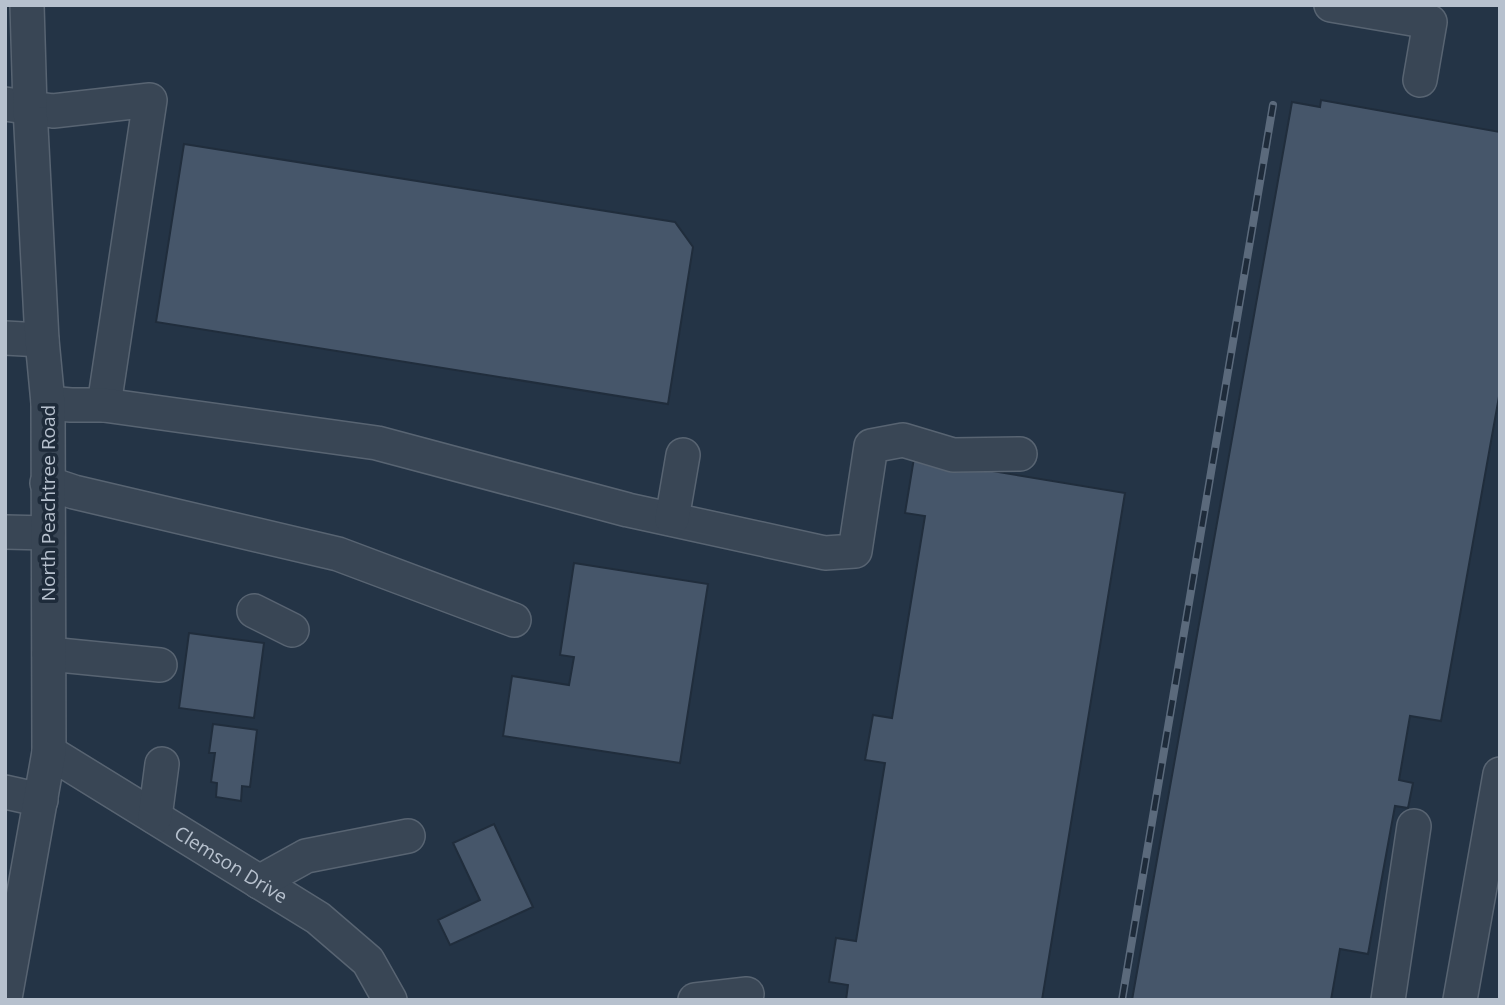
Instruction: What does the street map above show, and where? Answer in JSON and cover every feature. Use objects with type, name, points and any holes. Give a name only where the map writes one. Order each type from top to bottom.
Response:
[{"type":"street","name":"North Peachtree Road","points":[[5,998],[12,918],[50,752],[48,403],[18,106],[27,5]]},
{"type":"street","points":[[1331,5],[1430,22],[1420,80]]},
{"type":"street","points":[[18,106],[53,111],[150,100],[104,405]]},
{"type":"street","points":[[5,338],[42,340]]},
{"type":"street","points":[[48,403],[104,405],[377,443],[628,510],[825,553],[855,551],[870,446],[903,440],[953,455],[1020,454]]},
{"type":"street","points":[[672,519],[683,455]]},
{"type":"street","points":[[47,483],[74,492],[338,554],[514,620]]},
{"type":"street","points":[[5,532],[48,533]]},
{"type":"street","points":[[254,611],[292,630]]},
{"type":"street","points":[[49,654],[160,664]]},
{"type":"street","name":"Clemson Drive","points":[[50,752],[318,919],[369,961],[390,1000]]},
{"type":"street","points":[[155,817],[162,764]]},
{"type":"street","points":[[1460,1000],[1500,774]]},
{"type":"street","points":[[5,792],[41,800]]},
{"type":"street","points":[[1388,1000],[1414,826]]},
{"type":"street","points":[[259,882],[306,856],[408,836]]},
{"type":"street","points":[[695,1000],[747,993]]},
{"type":"building","points":[[1321,100],[1500,132],[1500,391],[1441,721],[1410,716],[1399,780],[1413,783],[1408,808],[1395,806],[1368,954],[1340,949],[1331,1000],[1132,1000],[1292,102],[1320,107]]},
{"type":"building","points":[[184,144],[675,222],[693,247],[668,404],[156,322]]},
{"type":"building","points":[[914,458],[1125,493],[1042,1000],[846,1000],[848,985],[829,982],[836,938],[856,941],[885,763],[865,760],[873,715],[892,718],[925,516],[905,513]]},
{"type":"building","points":[[574,563],[708,584],[680,763],[503,736],[512,676],[569,685],[574,657],[560,655]]},
{"type":"building","points":[[189,633],[264,643],[254,718],[179,708]]},
{"type":"building","points":[[213,724],[257,730],[250,787],[242,786],[241,801],[216,797],[217,783],[211,782],[215,753],[209,753]]},
{"type":"building","points":[[494,824],[533,907],[450,945],[438,920],[480,900],[453,843]]},
{"type":"railway","points":[[1122,1000],[1273,105]]}]
